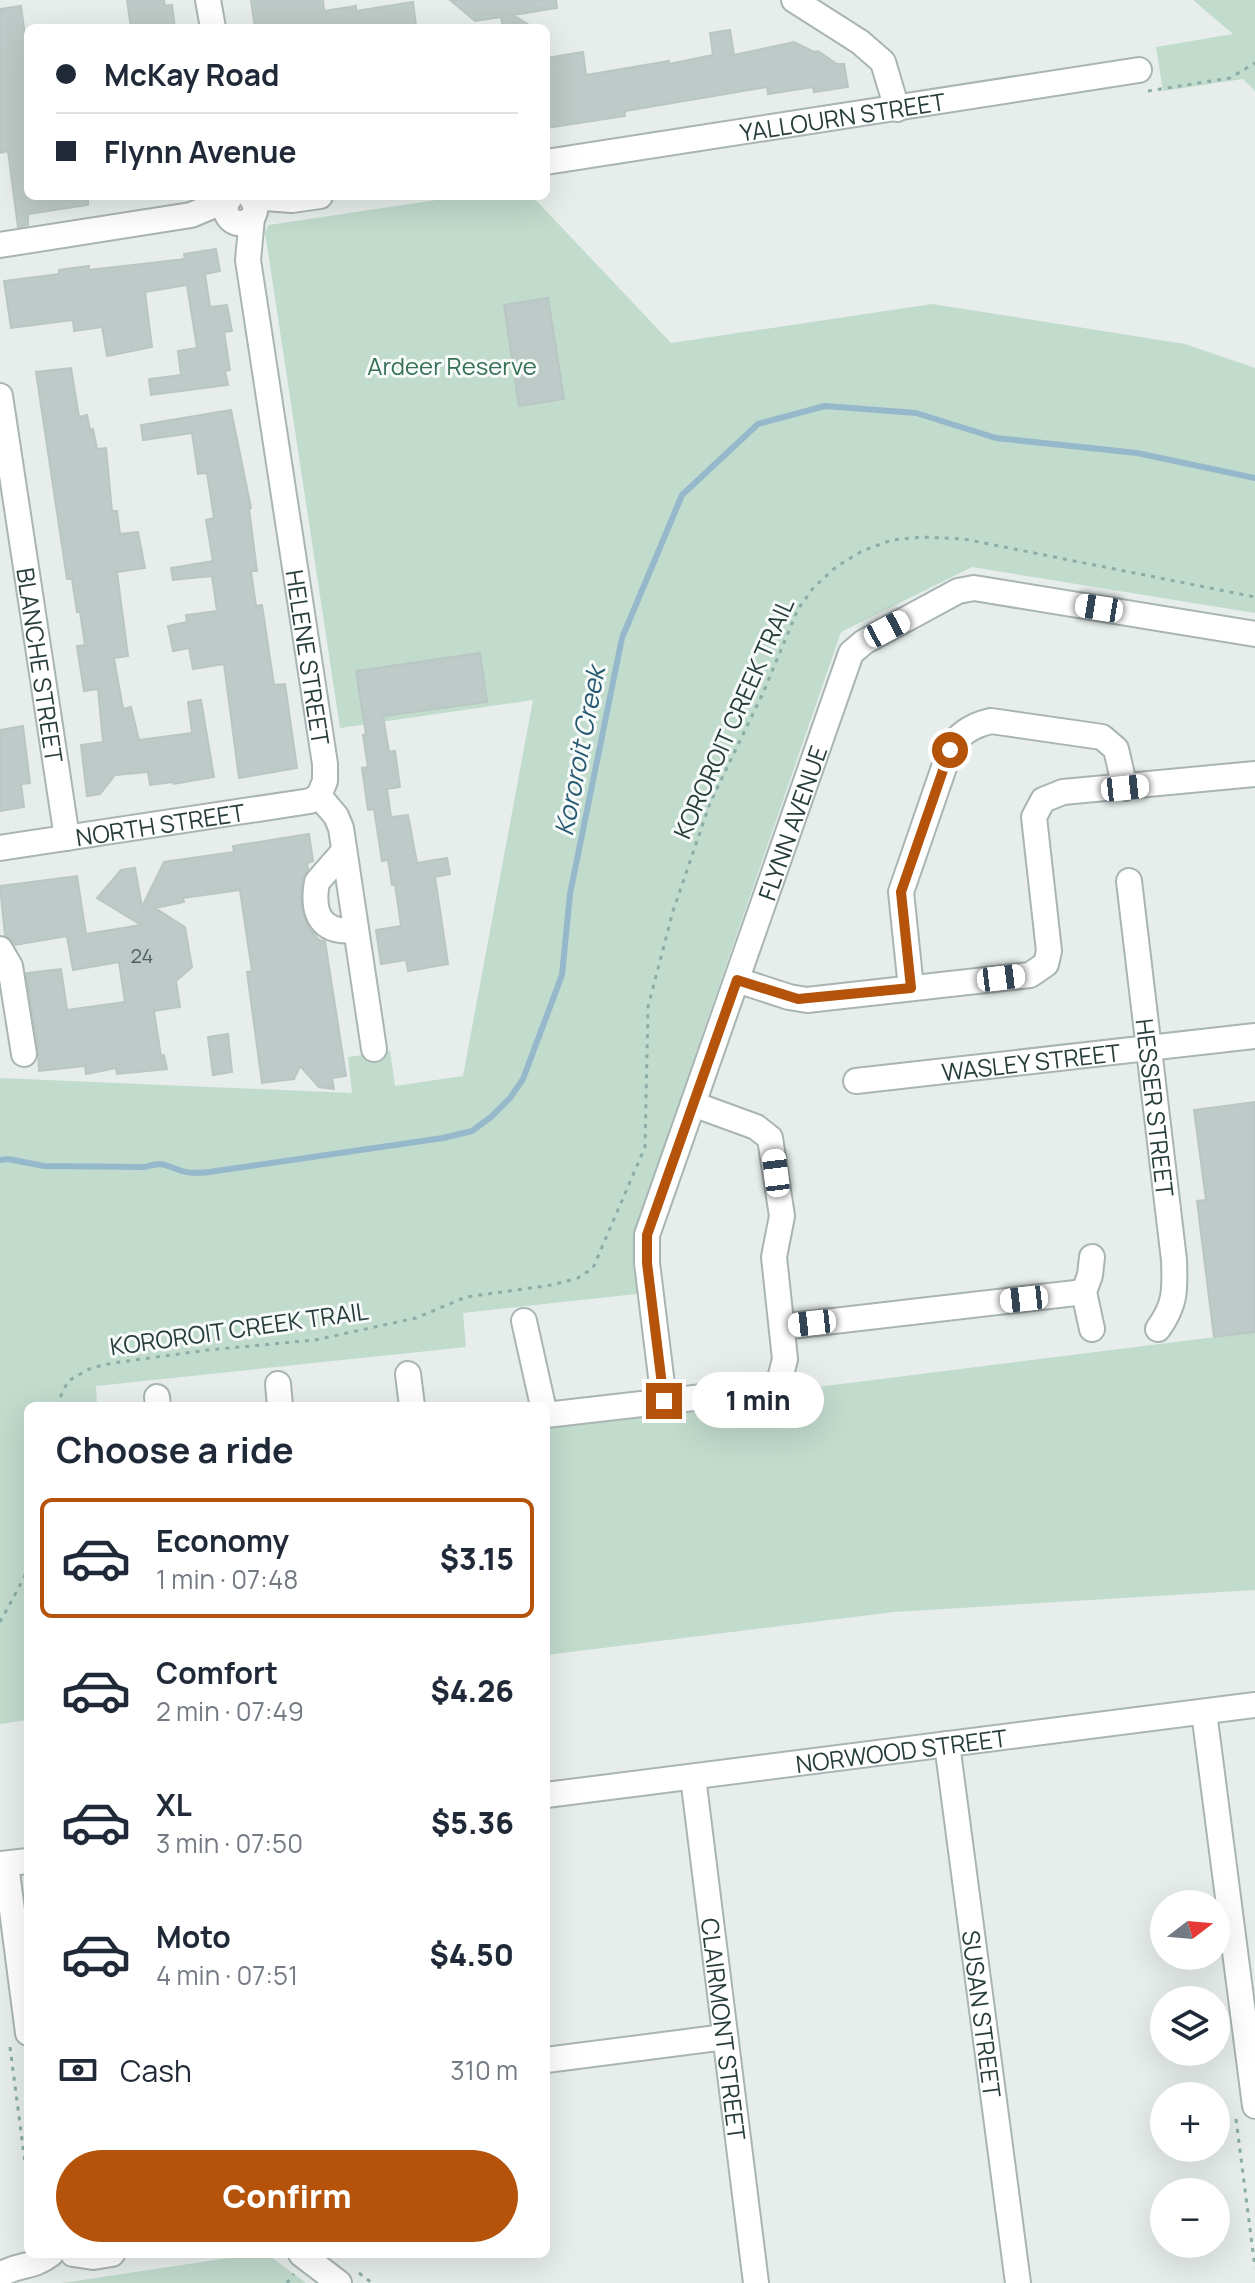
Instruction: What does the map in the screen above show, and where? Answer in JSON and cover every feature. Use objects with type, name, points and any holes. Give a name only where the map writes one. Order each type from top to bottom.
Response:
[{"type":"street","points":[[208,0],[212,24]]},
{"type":"street","points":[[794,0],[872,52],[890,110]]},
{"type":"street","name":"YALLOURN STREET","points":[[550,161],[890,110],[1138,82]]},
{"type":"street","points":[[0,245],[292,200]]},
{"type":"street","name":"HELENE STREET","points":[[239,206],[325,764],[325,781],[319,796]]},
{"type":"street","name":"BLANCHE STREET","points":[[0,396],[67,838]]},
{"type":"street","name":"FLYNN AVENUE","points":[[664,1401],[647,1263],[647,1235],[846,664],[856,647],[958,591],[974,588],[1255,634]]},
{"type":"street","points":[[911,988],[901,892],[950,750],[959,736],[991,721],[1102,737],[1113,745],[1120,757],[1125,788]]},
{"type":"street","points":[[737,980],[798,999],[1030,975],[1046,964],[1049,951],[1034,817],[1043,800],[1063,792],[1255,774]]},
{"type":"street","points":[[319,796],[339,823],[374,1049]]},
{"type":"street","name":"NORTH STREET","points":[[0,848],[310,801],[319,796]]},
{"type":"street","points":[[344,851],[317,882],[317,900],[321,922],[328,928],[343,932],[356,930]]},
{"type":"street","name":"HESSER STREET","points":[[1129,881],[1175,1289],[1169,1313],[1158,1329]]},
{"type":"street","points":[[0,949],[10,966],[24,1054]]},
{"type":"street","name":"WASLEY STREET","points":[[856,1081],[1255,1036]]},
{"type":"street","points":[[550,1415],[763,1390],[773,1385],[784,1369],[774,1257],[782,1216],[770,1138],[756,1127],[693,1104]]},
{"type":"street","points":[[1092,1257],[1092,1268],[1084,1292],[1092,1329]]},
{"type":"street","points":[[782,1327],[1084,1292]]},
{"type":"street","points":[[524,1321],[542,1402]]},
{"type":"street","points":[[408,1374],[412,1402]]},
{"type":"street","name":"NORWOOD STREET","points":[[550,1795],[1255,1705]]},
{"type":"street","points":[[1204,1712],[1255,2106]]},
{"type":"street","name":"SUSAN STREET","points":[[947,1744],[1018,2283]]},
{"type":"street","name":"CLAIRMONT STREET","points":[[693,1777],[756,2283]]},
{"type":"street","points":[[11,1863],[19,2039]]},
{"type":"street","points":[[550,2059],[725,2037]]},
{"type":"street","points":[[0,2275],[13,2266],[36,2265],[46,2258]]},
{"type":"street","points":[[306,2258],[339,2283]]},
{"type":"path","points":[[1138,82],[1230,78],[1255,63]]},
{"type":"path","name":"KOROROIT CREEK TRAIL","points":[[58,1402],[68,1381],[91,1368],[208,1350],[315,1340],[416,1318],[466,1297],[552,1285],[578,1278],[593,1268],[645,1147],[648,1007],[673,911],[710,803],[763,693],[798,609],[814,587],[836,567],[862,551],[892,540],[964,539],[1255,597]]},
{"type":"path","points":[[0,1622],[24,1578]]},
{"type":"path","points":[[19,2039],[24,2121]]},
{"type":"green space","points":[[1193,0],[1255,0],[1255,91],[1243,79],[1163,91],[1156,47],[1233,34]]},
{"type":"green space","name":"Ardeer Reserve","points":[[436,200],[536,200],[671,343],[932,304],[1185,344],[1255,368],[1255,613],[972,567],[841,632],[636,1227],[645,1293],[463,1313],[466,1347],[96,1386],[97,1402],[24,1402],[24,1721],[0,1724],[0,1078],[352,1093],[348,1057],[390,1051],[395,1086],[463,1076],[533,700],[340,728],[265,232],[269,225]]},
{"type":"green space","points":[[1255,1332],[1255,1590],[894,1612],[550,1655],[550,1420]]},
{"type":"green space","points":[[228,2258],[272,2258],[306,2283],[62,2283]]},
{"type":"building","points":[[127,0],[164,0],[165,6],[172,5],[174,24],[130,24]]},
{"type":"building","points":[[251,0],[323,0],[324,11],[356,6],[356,11],[413,2],[416,24],[254,24]]},
{"type":"building","points":[[450,0],[556,0],[557,8],[513,15],[528,24],[502,24],[501,17],[475,21]]},
{"type":"building","points":[[21,6],[24,28],[24,200],[88,200],[88,205],[28,214],[28,225],[18,227],[8,151],[0,153],[0,9]]},
{"type":"building","points":[[730,30],[734,55],[794,42],[818,51],[837,64],[844,64],[848,87],[814,92],[813,87],[768,94],[767,87],[625,111],[625,116],[550,127],[550,57],[583,52],[586,75],[669,61],[669,64],[713,55],[710,33]]},
{"type":"building","points":[[216,249],[220,271],[205,274],[210,307],[227,305],[232,331],[224,332],[230,370],[225,371],[228,385],[151,395],[149,379],[181,375],[178,351],[197,348],[187,285],[145,292],[152,347],[107,356],[102,327],[74,331],[73,320],[11,328],[4,281],[59,274],[59,270],[89,266],[89,270],[185,259],[184,254]]},
{"type":"building","points":[[548,298],[564,399],[519,406],[504,305]]},
{"type":"building","points":[[71,368],[79,417],[87,415],[97,449],[106,448],[112,511],[117,511],[120,534],[138,532],[145,568],[117,572],[128,656],[114,658],[123,709],[131,707],[139,740],[192,733],[188,702],[201,700],[214,777],[150,785],[148,772],[115,775],[100,794],[87,796],[81,745],[103,742],[98,689],[84,691],[77,646],[85,645],[72,579],[67,579],[36,372]]},
{"type":"building","points":[[231,410],[251,508],[257,571],[251,571],[256,606],[262,605],[274,685],[285,684],[297,768],[239,778],[224,664],[193,669],[189,648],[173,651],[168,626],[187,622],[186,615],[217,611],[212,576],[173,580],[171,568],[213,561],[206,520],[214,518],[207,473],[198,474],[192,433],[143,440],[141,425]]},
{"type":"building","points":[[480,653],[487,702],[383,716],[389,752],[395,751],[400,787],[387,789],[391,817],[408,815],[417,863],[447,858],[450,874],[435,877],[448,964],[408,971],[406,960],[381,964],[376,930],[401,926],[388,860],[382,861],[374,809],[368,810],[362,768],[368,767],[363,735],[366,734],[356,671]]},
{"type":"building","points":[[23,726],[30,783],[21,784],[24,807],[0,811],[0,730]]},
{"type":"building","points":[[309,834],[313,861],[307,863],[308,869],[302,880],[301,905],[308,927],[319,940],[325,941],[346,1076],[332,1078],[334,1089],[319,1087],[300,1066],[294,1079],[262,1083],[247,972],[252,971],[240,890],[183,898],[184,902],[155,908],[185,927],[192,967],[176,981],[180,1007],[154,1011],[161,1056],[164,1055],[167,1069],[117,1074],[116,1068],[86,1074],[85,1066],[39,1071],[26,973],[61,969],[67,1010],[125,1002],[119,962],[73,970],[67,936],[15,945],[5,935],[0,886],[77,876],[86,934],[141,925],[97,898],[121,870],[135,868],[142,907],[164,862],[234,852],[233,846]]},
{"type":"building","points":[[228,1034],[232,1072],[213,1075],[208,1037]]},
{"type":"building","points":[[1255,1102],[1255,1332],[1214,1337],[1197,1201],[1206,1200],[1194,1110]]},
{"type":"waterway","name":"Kororoit Creek","points":[[0,1160],[44,1166],[145,1167],[160,1164],[185,1172],[202,1173],[443,1138],[472,1131],[491,1117],[523,1079],[562,975],[570,894],[622,638],[682,495],[758,424],[825,406],[916,413],[996,438],[1137,453],[1255,478]]},
{"type":"route","points":[[664,1401],[647,1263],[647,1235],[737,980],[807,1000],[911,988],[901,892],[950,750]]}]
